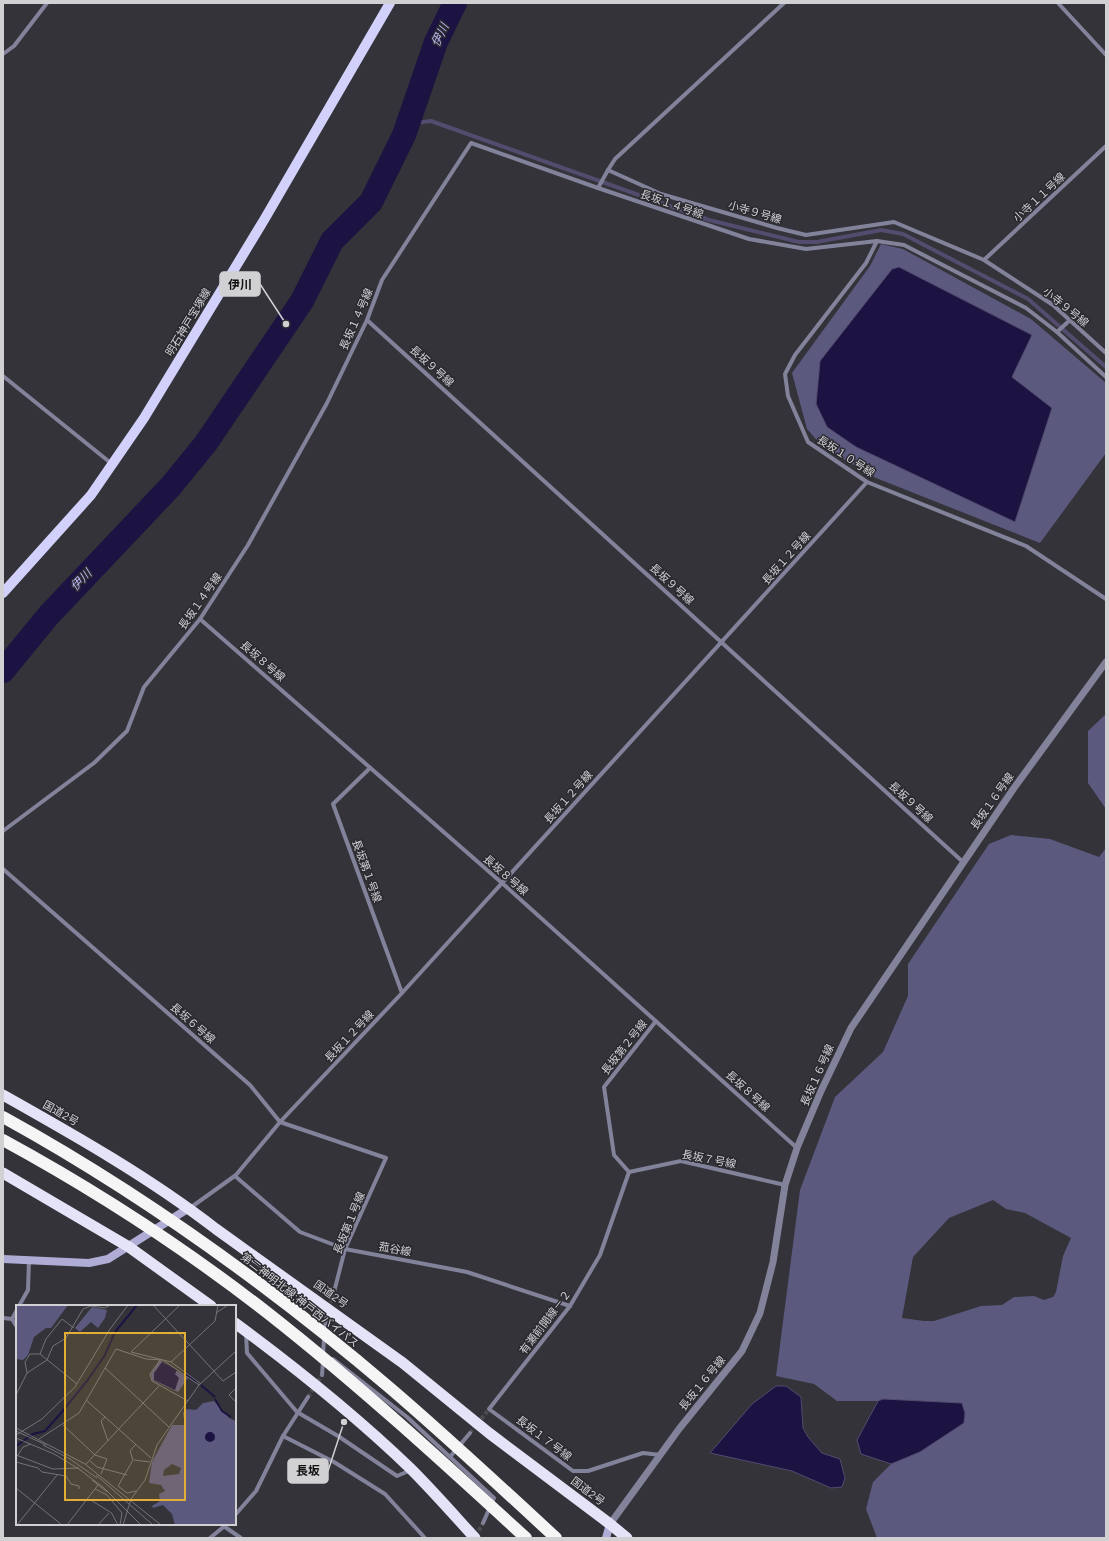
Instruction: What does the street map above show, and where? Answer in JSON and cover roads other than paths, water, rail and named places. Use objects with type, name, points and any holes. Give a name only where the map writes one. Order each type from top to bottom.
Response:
[{"type":"highway","name":"国道2号","points":[[3,1095],[94,1147],[189,1208],[397,1359],[489,1433],[627,1538]]},
{"type":"highway","name":"第二神明北線;神戸西バイパス","points":[[3,1117],[57,1146],[121,1187],[198,1239],[277,1297],[390,1388],[556,1538]]},
{"type":"highway","points":[[3,1140],[44,1162],[190,1256],[268,1314],[379,1405],[526,1538]]},
{"type":"highway","points":[[3,1173],[129,1247],[210,1305]]},
{"type":"highway","points":[[236,1325],[344,1409],[411,1469],[475,1538]]},
{"type":"main road","name":"明石神戸宝塚線","points":[[3,593],[91,495],[144,418],[264,220],[390,3]]},
{"type":"main road","points":[[3,1259],[89,1262],[108,1259],[189,1208]]},
{"type":"main road","points":[[606,1538],[610,1524]]},
{"type":"street","points":[[3,54],[14,46],[47,3]]},
{"type":"street","points":[[599,186],[615,159],[784,3]]},
{"type":"street","points":[[1058,3],[1106,55]]},
{"type":"street","name":"長坂１４号線","points":[[3,831],[94,763],[127,731],[144,687],[200,619],[248,545],[327,403],[367,320],[382,280],[471,143],[749,239],[806,249],[877,241],[904,245],[1026,308],[1058,331],[1106,377]]},
{"type":"street","name":"小寺１１号線","points":[[984,260],[1106,146]]},
{"type":"street","name":"小寺９号線","points":[[608,170],[661,194],[806,235],[894,222],[984,260],[1053,305],[1106,354]]},
{"type":"street","name":"長坂１０号線","points":[[877,241],[866,263],[795,355],[785,374],[788,396],[808,442],[867,482],[1026,546],[1106,599]]},
{"type":"street","name":"長坂９号線","points":[[367,320],[963,862]]},
{"type":"street","points":[[1058,331],[1070,320]]},
{"type":"street","points":[[3,376],[113,464]]},
{"type":"street","name":"長坂１２号線","points":[[189,1208],[235,1176],[280,1122],[402,994],[867,482]]},
{"type":"street","name":"長坂８号線","points":[[200,619],[502,883],[797,1148]]},
{"type":"street","name":"長坂１６号線","points":[[610,1524],[680,1429],[742,1351],[760,1313],[773,1262],[785,1185],[797,1148],[821,1091],[851,1028],[963,862],[1106,662]]},
{"type":"street","name":"長坂第１号線","points":[[370,768],[333,804],[402,994]]},
{"type":"street","name":"長坂６号線","points":[[3,869],[250,1085],[280,1122]]},
{"type":"street","name":"長坂第２号線","points":[[630,1172],[614,1155],[604,1087],[656,1021]]},
{"type":"street","name":"長坂第１号線","points":[[280,1122],[386,1158],[345,1249],[333,1296]]},
{"type":"street","name":"長坂７号線","points":[[630,1172],[681,1160],[785,1185]]},
{"type":"street","name":"有瀬前開線－２","points":[[489,1409],[570,1306],[600,1255],[630,1172]]},
{"type":"street","name":"菰谷線","points":[[235,1176],[300,1232],[345,1249],[467,1272],[570,1306]]},
{"type":"street","points":[[20,1305],[28,1290],[29,1260]]},
{"type":"street","points":[[12,1319],[16,1312]]},
{"type":"street","points":[[3,1318],[12,1319],[16,1325]]},
{"type":"street","points":[[322,1375],[326,1318]]},
{"type":"street","points":[[246,1331],[247,1353],[297,1412],[338,1436],[397,1476],[411,1469]]},
{"type":"street","points":[[324,1351],[407,1417],[494,1498],[483,1523]]},
{"type":"street","points":[[236,1514],[256,1492],[283,1436],[308,1397]]},
{"type":"street","name":"長坂１７号線","points":[[489,1409],[573,1471],[588,1471],[643,1453],[661,1455]]},
{"type":"street","points":[[450,1457],[470,1433]]},
{"type":"street","points":[[283,1436],[334,1462],[385,1494],[425,1538]]},
{"type":"street","points":[[210,1538],[226,1525],[241,1538]]},
{"type":"waterway","name":"伊川","points":[[3,671],[48,616],[171,486],[206,443],[302,301],[332,241],[371,202],[404,135],[436,42],[455,3]]},
{"type":"waterway","points":[[404,135],[415,123],[431,121],[709,220],[799,242],[817,242],[881,230],[903,234],[1028,299],[1106,367]]},
{"type":"tunnel","points":[[329,1308],[333,1296]]},
{"type":"tunnel","points":[[308,1397],[322,1375]]},
{"type":"tunnel","points":[[470,1433],[489,1409]]},
{"type":"tunnel","points":[[476,1536],[483,1523]]},
{"type":"place","name":"伊川","points":[[286,324]]},
{"type":"place","name":"長坂","points":[[344,1422]]}]
